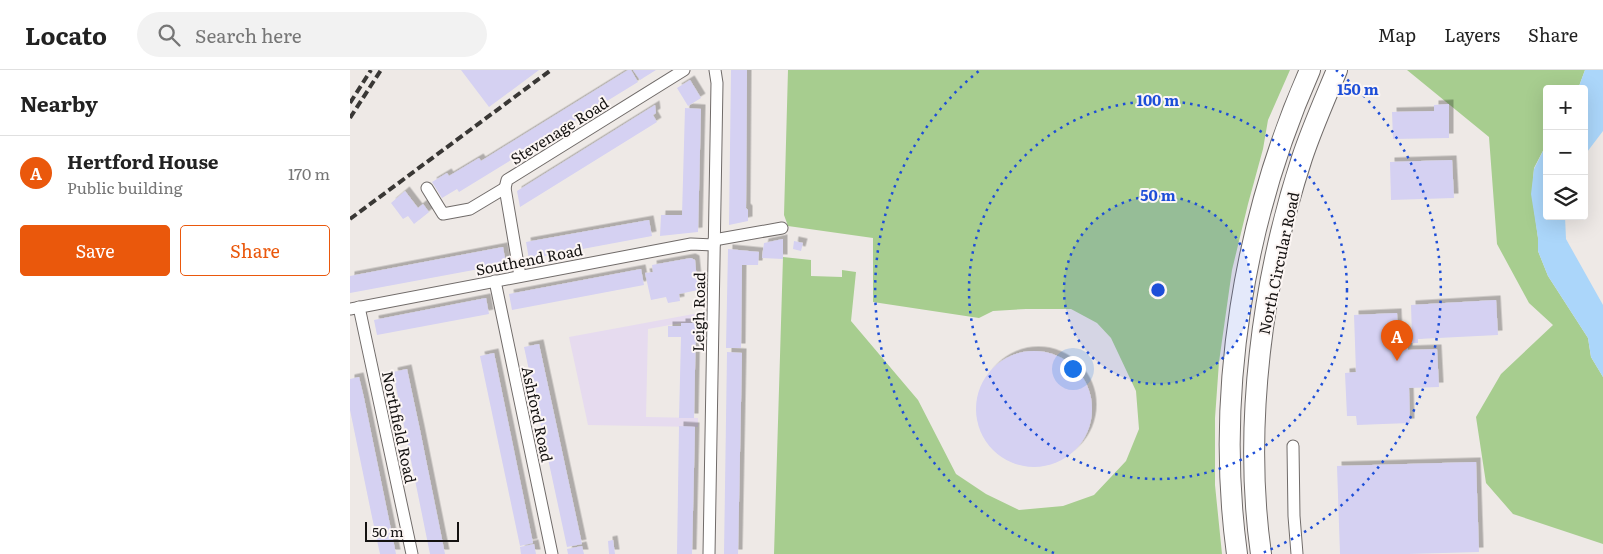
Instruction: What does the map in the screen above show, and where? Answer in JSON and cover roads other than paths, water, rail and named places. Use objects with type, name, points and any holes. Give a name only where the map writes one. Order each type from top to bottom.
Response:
[{"type":"highway","name":"North Circular Road","points":[[1237,554],[1230,475],[1230,404],[1236,337],[1262,204],[1278,152],[1310,70]]},
{"type":"highway","name":"North Circular Road","points":[[1261,554],[1255,474],[1255,406],[1261,340],[1272,276],[1287,211],[1302,160],[1337,70]]},
{"type":"street","name":"Stevenage Road","points":[[427,188],[442,214],[470,209],[505,188],[507,180],[510,178],[684,70]]},
{"type":"street","name":"Leigh Road","points":[[708,554],[715,70]]},
{"type":"street","points":[[505,188],[520,276]]},
{"type":"street","name":"Southend Road","points":[[355,308],[782,228]]},
{"type":"street","name":"Ashford Road","points":[[495,281],[552,554]]},
{"type":"street","name":"Northfield Road","points":[[355,308],[412,554]]},
{"type":"street","points":[[1293,446],[1294,516],[1297,554]]},
{"type":"water","points":[[1585,70],[1603,70],[1603,131],[1588,151],[1588,85],[1579,85]]},
{"type":"water","points":[[1543,151],[1543,220],[1565,220],[1566,239],[1603,305],[1603,377],[1591,357],[1588,338],[1548,276],[1538,251],[1538,238],[1531,194],[1534,169]]},
{"type":"railway","points":[[350,103],[371,70]]},
{"type":"railway","points":[[350,118],[381,70]]},
{"type":"railway","points":[[350,219],[551,70]]},
{"type":"place","name":"Hertford House","points":[[1397,361]]}]
